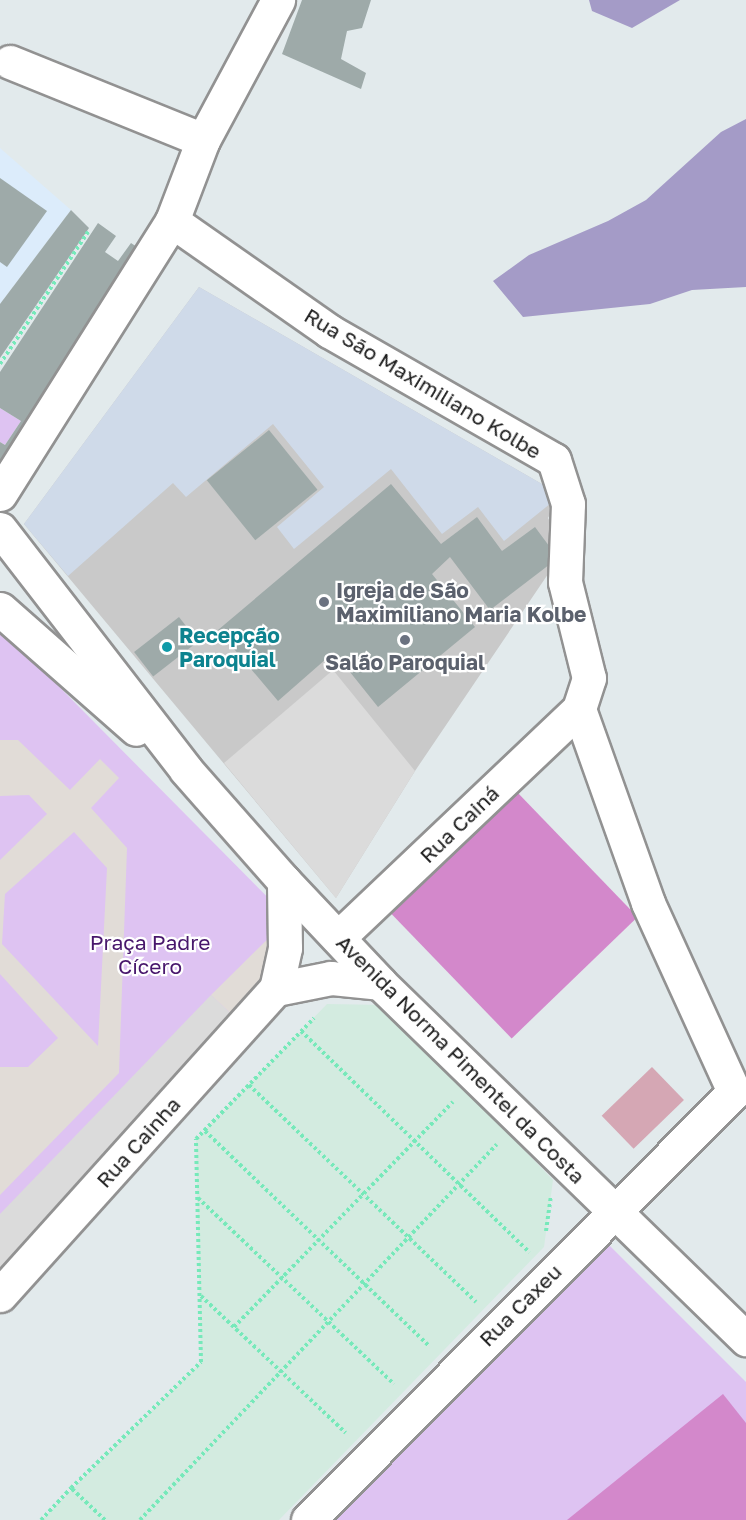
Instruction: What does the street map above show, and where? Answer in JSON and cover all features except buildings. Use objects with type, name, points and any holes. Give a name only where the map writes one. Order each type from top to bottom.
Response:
[{"type":"street","points":[[0,494],[172,221],[203,140],[278,0]]},
{"type":"street","points":[[10,62],[203,140]]},
{"type":"street","name":"Rua São Maximiliano Kolbe","points":[[172,221],[329,332],[554,460],[568,504],[565,582],[589,678],[579,709]]},
{"type":"street","name":"Avenida Norma Pimentel da Costa","points":[[0,529],[186,770],[284,881],[380,983],[746,1339]]},
{"type":"street","name":"Avenida Norma Pimentel da Costa","points":[[0,609],[186,770]]},
{"type":"street","points":[[579,709],[648,903],[740,1093]]},
{"type":"street","name":"Rua Cainá","points":[[338,938],[579,709]]},
{"type":"street","name":"Rua Cainha","points":[[0,1295],[276,989],[285,948],[284,881]]},
{"type":"street","points":[[276,989],[331,978],[380,983]]},
{"type":"street","name":"Rua Caxeu","points":[[308,1520],[613,1210],[740,1093]]},
{"type":"path","points":[[0,364],[88,232]]},
{"type":"path","points":[[40,1520],[201,1362],[196,1140],[321,1011]]},
{"type":"path","points":[[301,1031],[535,1258]]},
{"type":"path","points":[[249,1085],[484,1310]]},
{"type":"path","points":[[234,1327],[459,1096]]},
{"type":"path","points":[[205,1131],[439,1356]]},
{"type":"path","points":[[140,1520],[500,1142]]},
{"type":"path","points":[[546,1236],[552,1191]]},
{"type":"path","points":[[198,1198],[329,1320],[403,1393]]},
{"type":"path","points":[[200,1295],[355,1442]]},
{"type":"path","points":[[71,1488],[105,1520]]},
{"type":"shaded area","points":[[589,0],[680,0],[632,28],[592,11]]},
{"type":"shaded area","points":[[746,119],[746,287],[692,290],[650,304],[523,317],[493,281],[529,255],[608,221],[646,200],[721,132]]},
{"type":"shaded area","points":[[0,148],[71,210],[0,304]]},
{"type":"shaded area","points":[[199,287],[561,495],[548,518],[565,549],[415,771],[336,898],[24,524]]},
{"type":"shaded area","points":[[199,287],[561,495],[504,541],[478,507],[442,534],[391,469],[294,549],[277,527],[324,487],[273,424],[186,497],[173,483],[68,576],[24,524]]},
{"type":"shaded area","points":[[333,670],[415,771],[336,898],[224,763]]},
{"type":"shaded area","points":[[0,740],[18,740],[70,790],[100,759],[119,778],[91,808],[127,848],[119,1073],[0,1195],[0,1067],[28,1067],[58,1038],[0,974],[0,860],[47,814],[29,795],[0,796]],"holes":[[[74,832],[107,868],[98,1046],[2,944],[5,894]]]},
{"type":"shaded area","points":[[516,791],[638,917],[512,1038],[390,913]]},
{"type":"shaded area","points":[[289,918],[299,953],[299,975],[252,1033],[211,995]]},
{"type":"shaded area","points":[[211,995],[252,1033],[0,1293],[0,1214]]},
{"type":"shaded area","points":[[327,1004],[385,1005],[553,1180],[544,1247],[279,1520],[41,1520],[201,1362],[196,1139]]},
{"type":"shaded area","points":[[652,1067],[684,1100],[634,1149],[602,1116]]},
{"type":"shaded area","points":[[723,1394],[746,1423],[746,1520],[567,1520]]},
{"type":"green space","points":[[0,408],[21,421],[5,445],[0,442]]},
{"type":"green space","name":"Praça Padre Cícero","points":[[0,627],[294,924],[299,953],[0,1293]]},
{"type":"green space","points":[[606,1242],[746,1382],[746,1520],[332,1520]]},
{"type":"place","name":"Igreja de São Maximiliano Maria Kolbe","points":[[324,602]]},
{"type":"place","name":"Salão Paroquial","points":[[405,640]]},
{"type":"place","name":"Recepção Paroquial","points":[[167,647]]}]
